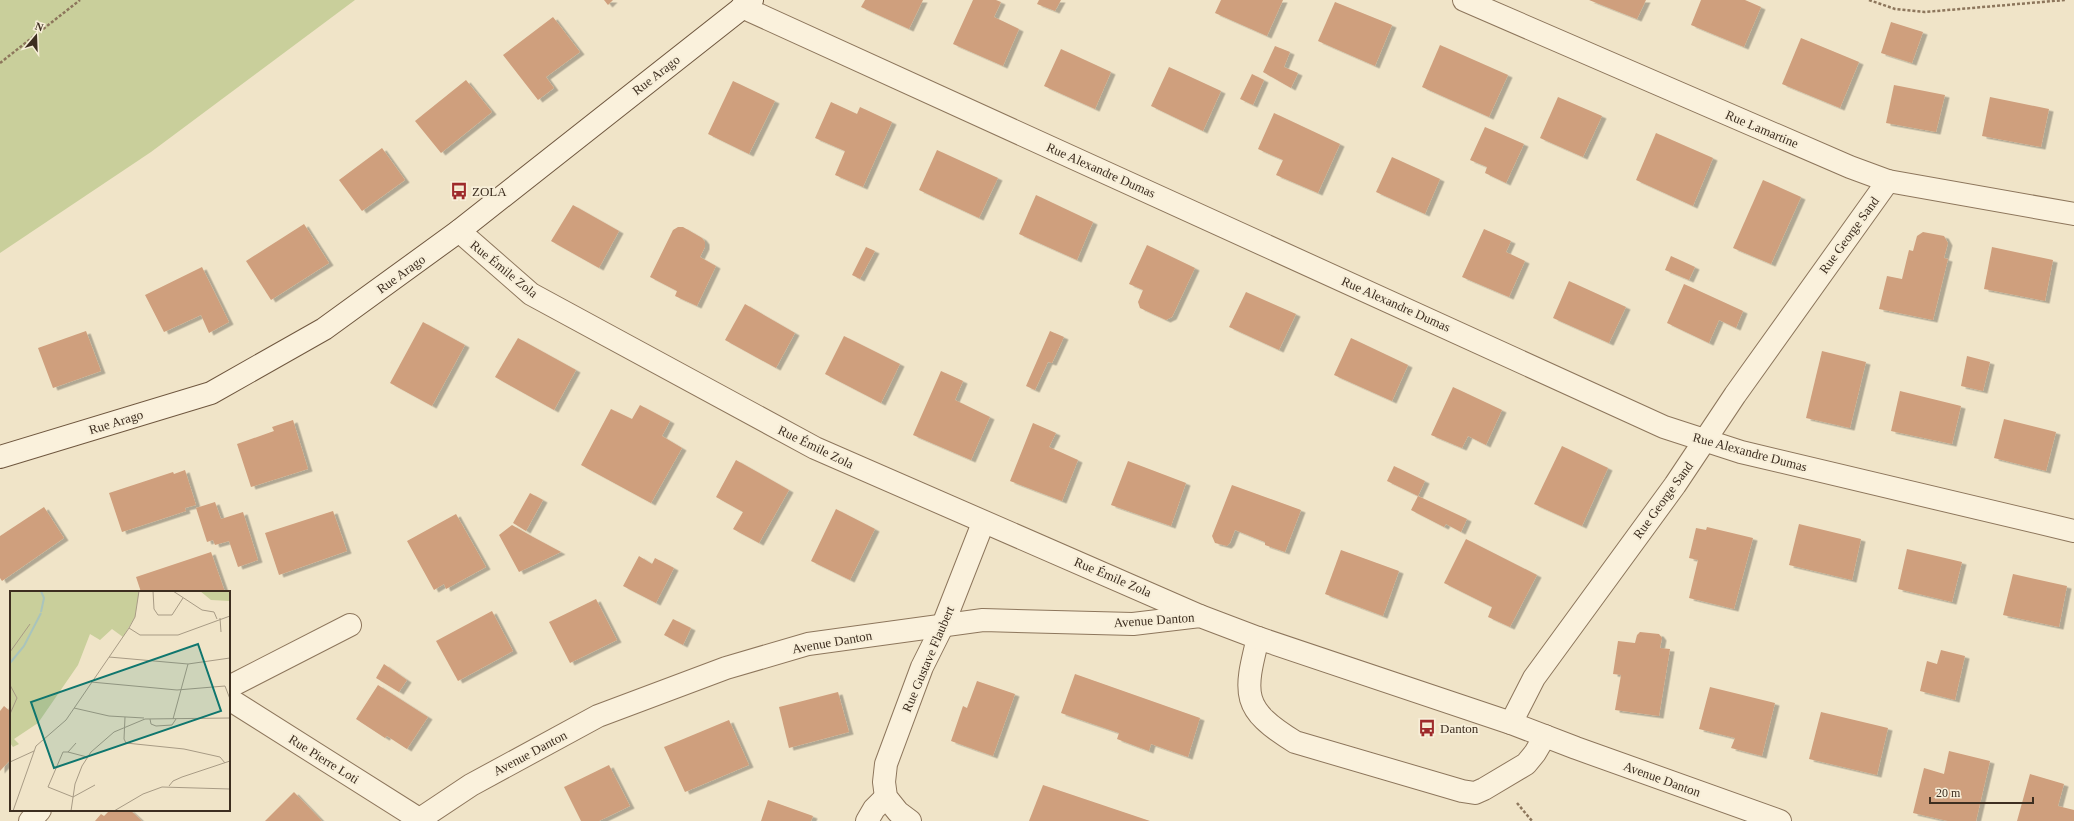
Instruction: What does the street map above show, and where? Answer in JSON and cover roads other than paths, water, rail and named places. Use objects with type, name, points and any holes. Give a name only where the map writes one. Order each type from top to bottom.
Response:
[{"type":"street","name":"Rue Lamartine","points":[[1464,0],[1843,164],[1888,181],[2074,214]]},
{"type":"street","name":"Rue Arago","points":[[0,457],[211,393],[324,329],[459,231],[747,3]]},
{"type":"street","name":"Rue Alexandre Dumas","points":[[747,3],[1664,426],[1741,452],[2074,531]]},
{"type":"street","name":"Rue George Sand","points":[[1511,723],[1534,678],[1705,441],[1735,395],[1888,181]]},
{"type":"street","name":"Rue Émile Zola","points":[[459,231],[531,294],[814,448],[983,523],[1200,616]]},
{"type":"street","name":"Rue Gustave Flaubert","points":[[886,797],[884,782],[886,764],[922,667],[943,625],[983,523]]},
{"type":"street","name":"Avenue Danton","points":[[418,820],[471,785],[598,716],[726,668],[808,644],[983,620],[1133,624],[1200,616],[1258,638],[1511,723],[1780,821]]},
{"type":"street","points":[[230,686],[350,625]]},
{"type":"street","points":[[1258,638],[1249,676],[1249,696],[1257,712],[1273,729],[1295,742],[1462,791],[1475,793],[1526,764],[1536,753],[1545,736]]},
{"type":"street","name":"Rue Pierre Loti","points":[[230,700],[418,820]]},
{"type":"street","points":[[867,821],[874,809],[886,797],[898,812],[910,821]]},
{"type":"street","points":[[30,821],[39,811]]},
{"type":"place","name":"ZOLA","points":[[459,191]]},
{"type":"place","name":"Danton","points":[[1427,728]]}]
